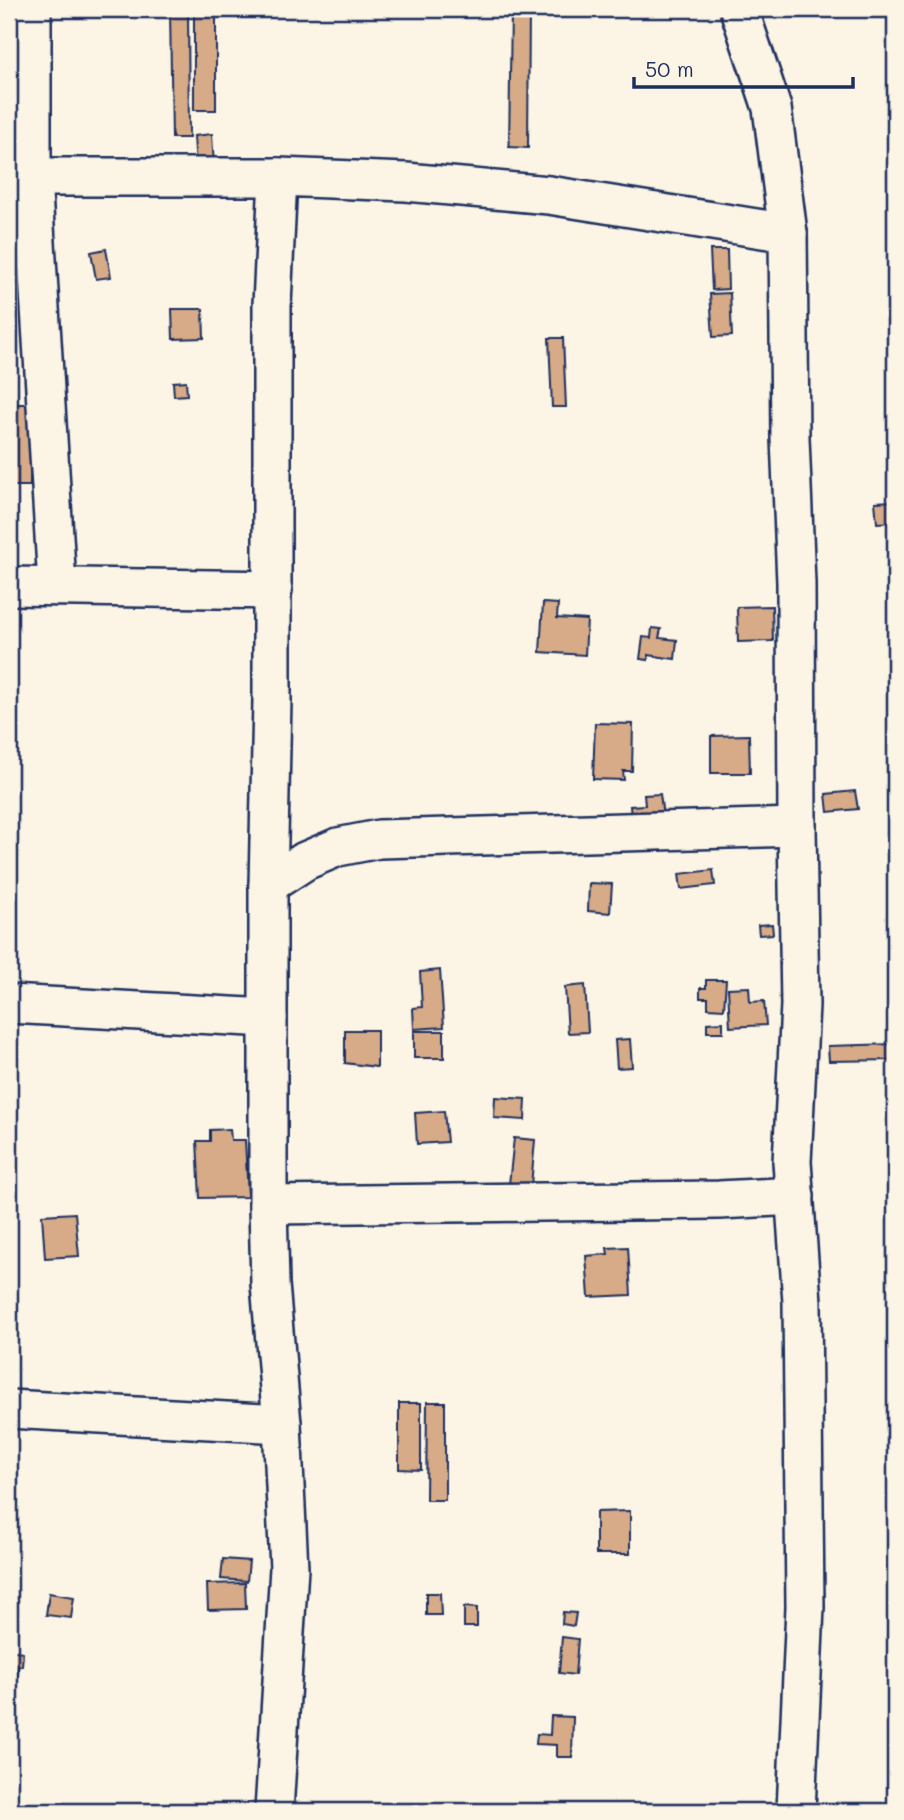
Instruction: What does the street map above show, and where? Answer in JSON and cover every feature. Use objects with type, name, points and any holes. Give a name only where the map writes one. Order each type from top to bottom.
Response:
[{"type":"street","points":[[32,9],[20,177],[57,585]]},
{"type":"street","points":[[739,9],[772,108],[788,233],[790,438],[796,583],[800,1005],[792,1162],[802,1301],[805,1607],[796,1811]]},
{"type":"street","points":[[20,177],[278,177],[406,182],[549,195],[788,233]]},
{"type":"street","points":[[274,1811],[289,1568],[282,1424],[270,1284],[268,1205],[268,885],[273,590],[272,305],[278,177]]},
{"type":"street","points":[[9,586],[273,590]]},
{"type":"street","points":[[268,885],[305,861],[338,847],[379,839],[797,827]]},
{"type":"street","points":[[9,1004],[268,1018]]},
{"type":"street","points":[[268,1205],[719,1200],[795,1196]]},
{"type":"street","points":[[9,1409],[282,1424]]},
{"type":"building","points":[[170,9],[188,9],[189,138],[172,138]]},
{"type":"building","points":[[194,9],[216,9],[216,110],[194,110]]},
{"type":"building","points":[[465,9],[503,9],[503,13]]},
{"type":"building","points":[[511,9],[529,9],[528,148],[509,147]]},
{"type":"building","points":[[212,134],[214,166],[196,167],[194,136]]},
{"type":"building","points":[[106,249],[111,277],[96,279],[91,252]]},
{"type":"building","points":[[710,250],[727,250],[728,289],[712,290]]},
{"type":"building","points":[[730,293],[732,336],[713,337],[710,294]]},
{"type":"building","points":[[172,309],[203,309],[204,338],[173,339]]},
{"type":"building","points":[[549,338],[563,338],[566,407],[552,407]]},
{"type":"building","points":[[186,381],[187,395],[174,396],[173,382]]},
{"type":"building","points":[[9,404],[31,404],[30,486],[9,486]]},
{"type":"building","points":[[895,501],[895,522],[877,523],[875,502]]},
{"type":"building","points":[[543,603],[558,604],[557,618],[587,620],[585,655],[540,652]]},
{"type":"building","points":[[772,606],[773,641],[738,642],[737,607]]},
{"type":"building","points":[[652,628],[661,629],[659,638],[677,640],[675,659],[648,655],[648,660],[640,659],[643,637],[651,638]]},
{"type":"building","points":[[595,723],[633,724],[632,771],[623,771],[624,780],[593,779]]},
{"type":"building","points":[[749,735],[750,773],[711,773],[711,736]]},
{"type":"building","points":[[855,791],[858,809],[828,812],[826,794]]},
{"type":"building","points":[[660,794],[664,823],[632,827],[630,806],[645,805],[644,795]]},
{"type":"building","points":[[713,870],[715,885],[681,889],[679,874]]},
{"type":"building","points":[[589,883],[612,884],[610,913],[588,911]]},
{"type":"building","points":[[772,924],[773,934],[759,935],[758,925]]},
{"type":"building","points":[[440,970],[444,1027],[414,1029],[413,1008],[422,1007],[420,972]]},
{"type":"building","points":[[706,980],[726,980],[724,1009],[708,1008],[708,998],[700,998],[700,988],[706,988]]},
{"type":"building","points":[[585,985],[588,1032],[568,1033],[565,987]]},
{"type":"building","points":[[749,987],[750,1002],[764,1001],[766,1025],[730,1027],[728,988]]},
{"type":"building","points":[[723,1022],[723,1032],[707,1032],[707,1023]]},
{"type":"building","points":[[345,1030],[377,1030],[377,1067],[345,1063]]},
{"type":"building","points":[[414,1031],[444,1031],[444,1058],[414,1058]]},
{"type":"building","points":[[630,1039],[632,1067],[617,1068],[615,1040]]},
{"type":"building","points":[[895,1044],[895,1060],[829,1061],[828,1046]]},
{"type":"building","points":[[495,1097],[526,1099],[525,1120],[494,1118]]},
{"type":"building","points":[[444,1111],[447,1142],[417,1144],[415,1113]]},
{"type":"building","points":[[230,1129],[231,1140],[245,1140],[248,1197],[200,1198],[197,1141],[210,1141],[210,1130]]},
{"type":"building","points":[[514,1138],[535,1140],[531,1186],[509,1184]]},
{"type":"building","points":[[75,1213],[79,1256],[45,1258],[42,1215]]},
{"type":"building","points":[[628,1247],[631,1295],[589,1297],[586,1256],[608,1254],[607,1248]]},
{"type":"building","points":[[427,1402],[445,1402],[445,1500],[426,1500]]},
{"type":"building","points":[[399,1403],[421,1403],[421,1470],[399,1469]]},
{"type":"building","points":[[630,1511],[630,1554],[596,1554],[596,1512]]},
{"type":"building","points":[[223,1559],[249,1561],[247,1581],[221,1579]]},
{"type":"building","points":[[245,1583],[246,1609],[208,1610],[207,1584]]},
{"type":"building","points":[[49,1593],[74,1597],[71,1618],[46,1615]]},
{"type":"building","points":[[426,1593],[440,1593],[441,1615],[426,1615]]},
{"type":"building","points":[[464,1607],[477,1608],[477,1627],[464,1627]]},
{"type":"building","points":[[563,1612],[576,1613],[574,1626],[562,1624]]},
{"type":"building","points":[[562,1637],[578,1639],[575,1675],[559,1673]]},
{"type":"building","points":[[9,1650],[23,1652],[22,1666],[18,1666],[16,1687],[9,1687]]},
{"type":"building","points":[[551,1716],[573,1717],[572,1757],[557,1757],[557,1745],[536,1744],[537,1734],[550,1735]]}]
